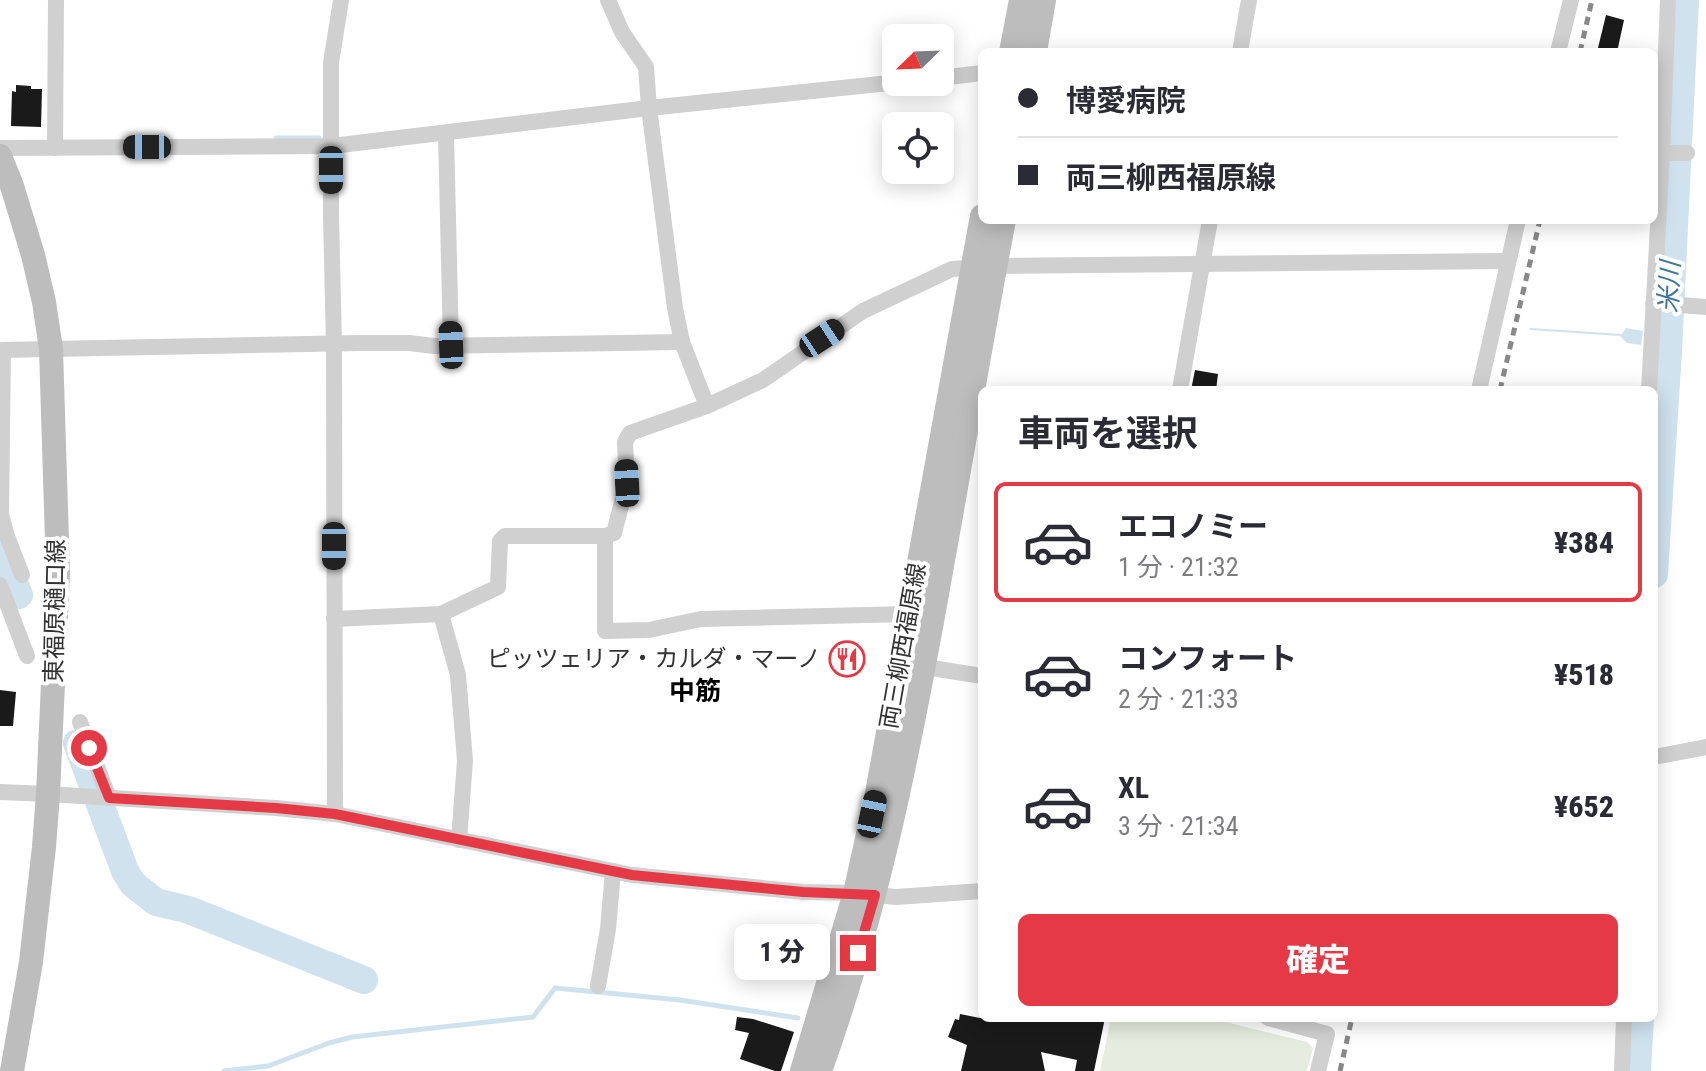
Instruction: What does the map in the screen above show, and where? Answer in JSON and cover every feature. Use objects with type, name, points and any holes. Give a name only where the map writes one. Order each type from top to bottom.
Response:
[{"type":"main road","points":[[1012,48],[1021,0]]},
{"type":"main road","points":[[1036,48],[1044,0]]},
{"type":"main road","name":"東福原樋口線","points":[[0,156],[33,255],[51,349],[58,573],[48,794],[31,962],[12,1071]]},
{"type":"main road","name":"両三柳西福原線","points":[[820,1071],[925,667],[984,267],[982,224]]},
{"type":"main road","name":"両三柳西福原線","points":[[802,1071],[865,894],[877,793],[909,614],[984,267],[1002,224]]},
{"type":"street","points":[[55,148],[56,0]]},
{"type":"street","points":[[335,814],[331,63],[341,0]]},
{"type":"street","points":[[608,0],[622,32],[646,67],[675,308],[682,342],[707,406]]},
{"type":"street","points":[[1241,48],[1249,0]]},
{"type":"street","points":[[1559,48],[1571,0]]},
{"type":"street","points":[[1649,386],[1666,153],[1668,0]]},
{"type":"street","points":[[954,76],[978,73]]},
{"type":"street","points":[[0,148],[332,146],[882,84]]},
{"type":"street","points":[[446,134],[451,345]]},
{"type":"street","points":[[1666,153],[1687,153]]},
{"type":"street","points":[[1181,386],[1209,224]]},
{"type":"street","points":[[1480,386],[1517,224]]},
{"type":"street","points":[[334,619],[441,614],[498,587],[500,541],[505,536],[605,536],[614,533],[627,483],[625,442],[630,433],[707,406],[763,380],[863,311],[952,269],[1507,261]]},
{"type":"street","points":[[1656,304],[1706,307]]},
{"type":"street","points":[[22,575],[1,515],[2,350],[682,342]]},
{"type":"street","points":[[605,536],[605,631],[649,630],[701,619],[909,614]]},
{"type":"street","points":[[0,585],[27,656]]},
{"type":"street","points":[[441,614],[458,675],[465,761],[459,840]]},
{"type":"street","points":[[925,667],[978,675]]},
{"type":"street","points":[[80,722],[108,798]]},
{"type":"street","points":[[1658,757],[1706,747]]},
{"type":"street","points":[[0,792],[335,814],[632,875],[803,892],[914,896],[978,891]]},
{"type":"street","points":[[598,986],[608,929],[613,871]]},
{"type":"street","points":[[1283,1022],[1327,1034],[1318,1071]]},
{"type":"street","points":[[1622,1071],[1624,1022]]},
{"type":"shaded area","points":[[1110,1022],[1225,1022],[1307,1042],[1313,1048],[1307,1071],[1100,1071]]},
{"type":"water","points":[[1530,328],[1622,334],[1626,328],[1643,331],[1641,345],[1627,343],[1620,336]]},
{"type":"building","points":[[1606,15],[1624,20],[1618,48],[1598,48]]},
{"type":"building","points":[[16,85],[42,89],[41,127],[11,126],[12,91],[16,92]]},
{"type":"building","points":[[1195,370],[1218,374],[1216,386],[1192,386]]},
{"type":"building","points":[[0,690],[16,692],[13,726],[0,726]]},
{"type":"building","points":[[746,935],[776,944],[766,979],[737,974]]},
{"type":"building","points":[[960,1014],[978,1018],[978,1022],[1104,1022],[1094,1071],[1075,1071],[1077,1060],[1041,1052],[1045,1071],[961,1071],[967,1045],[948,1037],[955,1019],[959,1020]]},
{"type":"building","points":[[737,1017],[794,1032],[781,1071],[740,1059],[749,1033],[735,1030]]},
{"type":"waterway","name":"米川","points":[[1658,510],[1685,0]]},
{"type":"waterway","points":[[276,138],[319,138]]},
{"type":"waterway","points":[[0,547],[19,595]]},
{"type":"waterway","points":[[77,743],[125,871],[133,884],[156,902],[189,910],[364,980]]},
{"type":"waterway","points":[[224,1071],[268,1066],[352,1037],[533,1017],[555,988],[680,1000],[798,1018]]},
{"type":"waterway","name":"米川","points":[[1637,1071],[1640,1022]]},
{"type":"railway","points":[[1581,48],[1592,0]]},
{"type":"railway","points":[[1501,386],[1539,224]]},
{"type":"railway","points":[[1340,1071],[1351,1022]]},
{"type":"place","name":"ピッツェリア・カルダ・マーノ","points":[[847,659]]},
{"type":"district","name":"中筋","points":[[695,691]]},
{"type":"route","points":[[89,748],[109,798],[335,814],[632,875],[803,892],[875,895],[858,953]]}]
